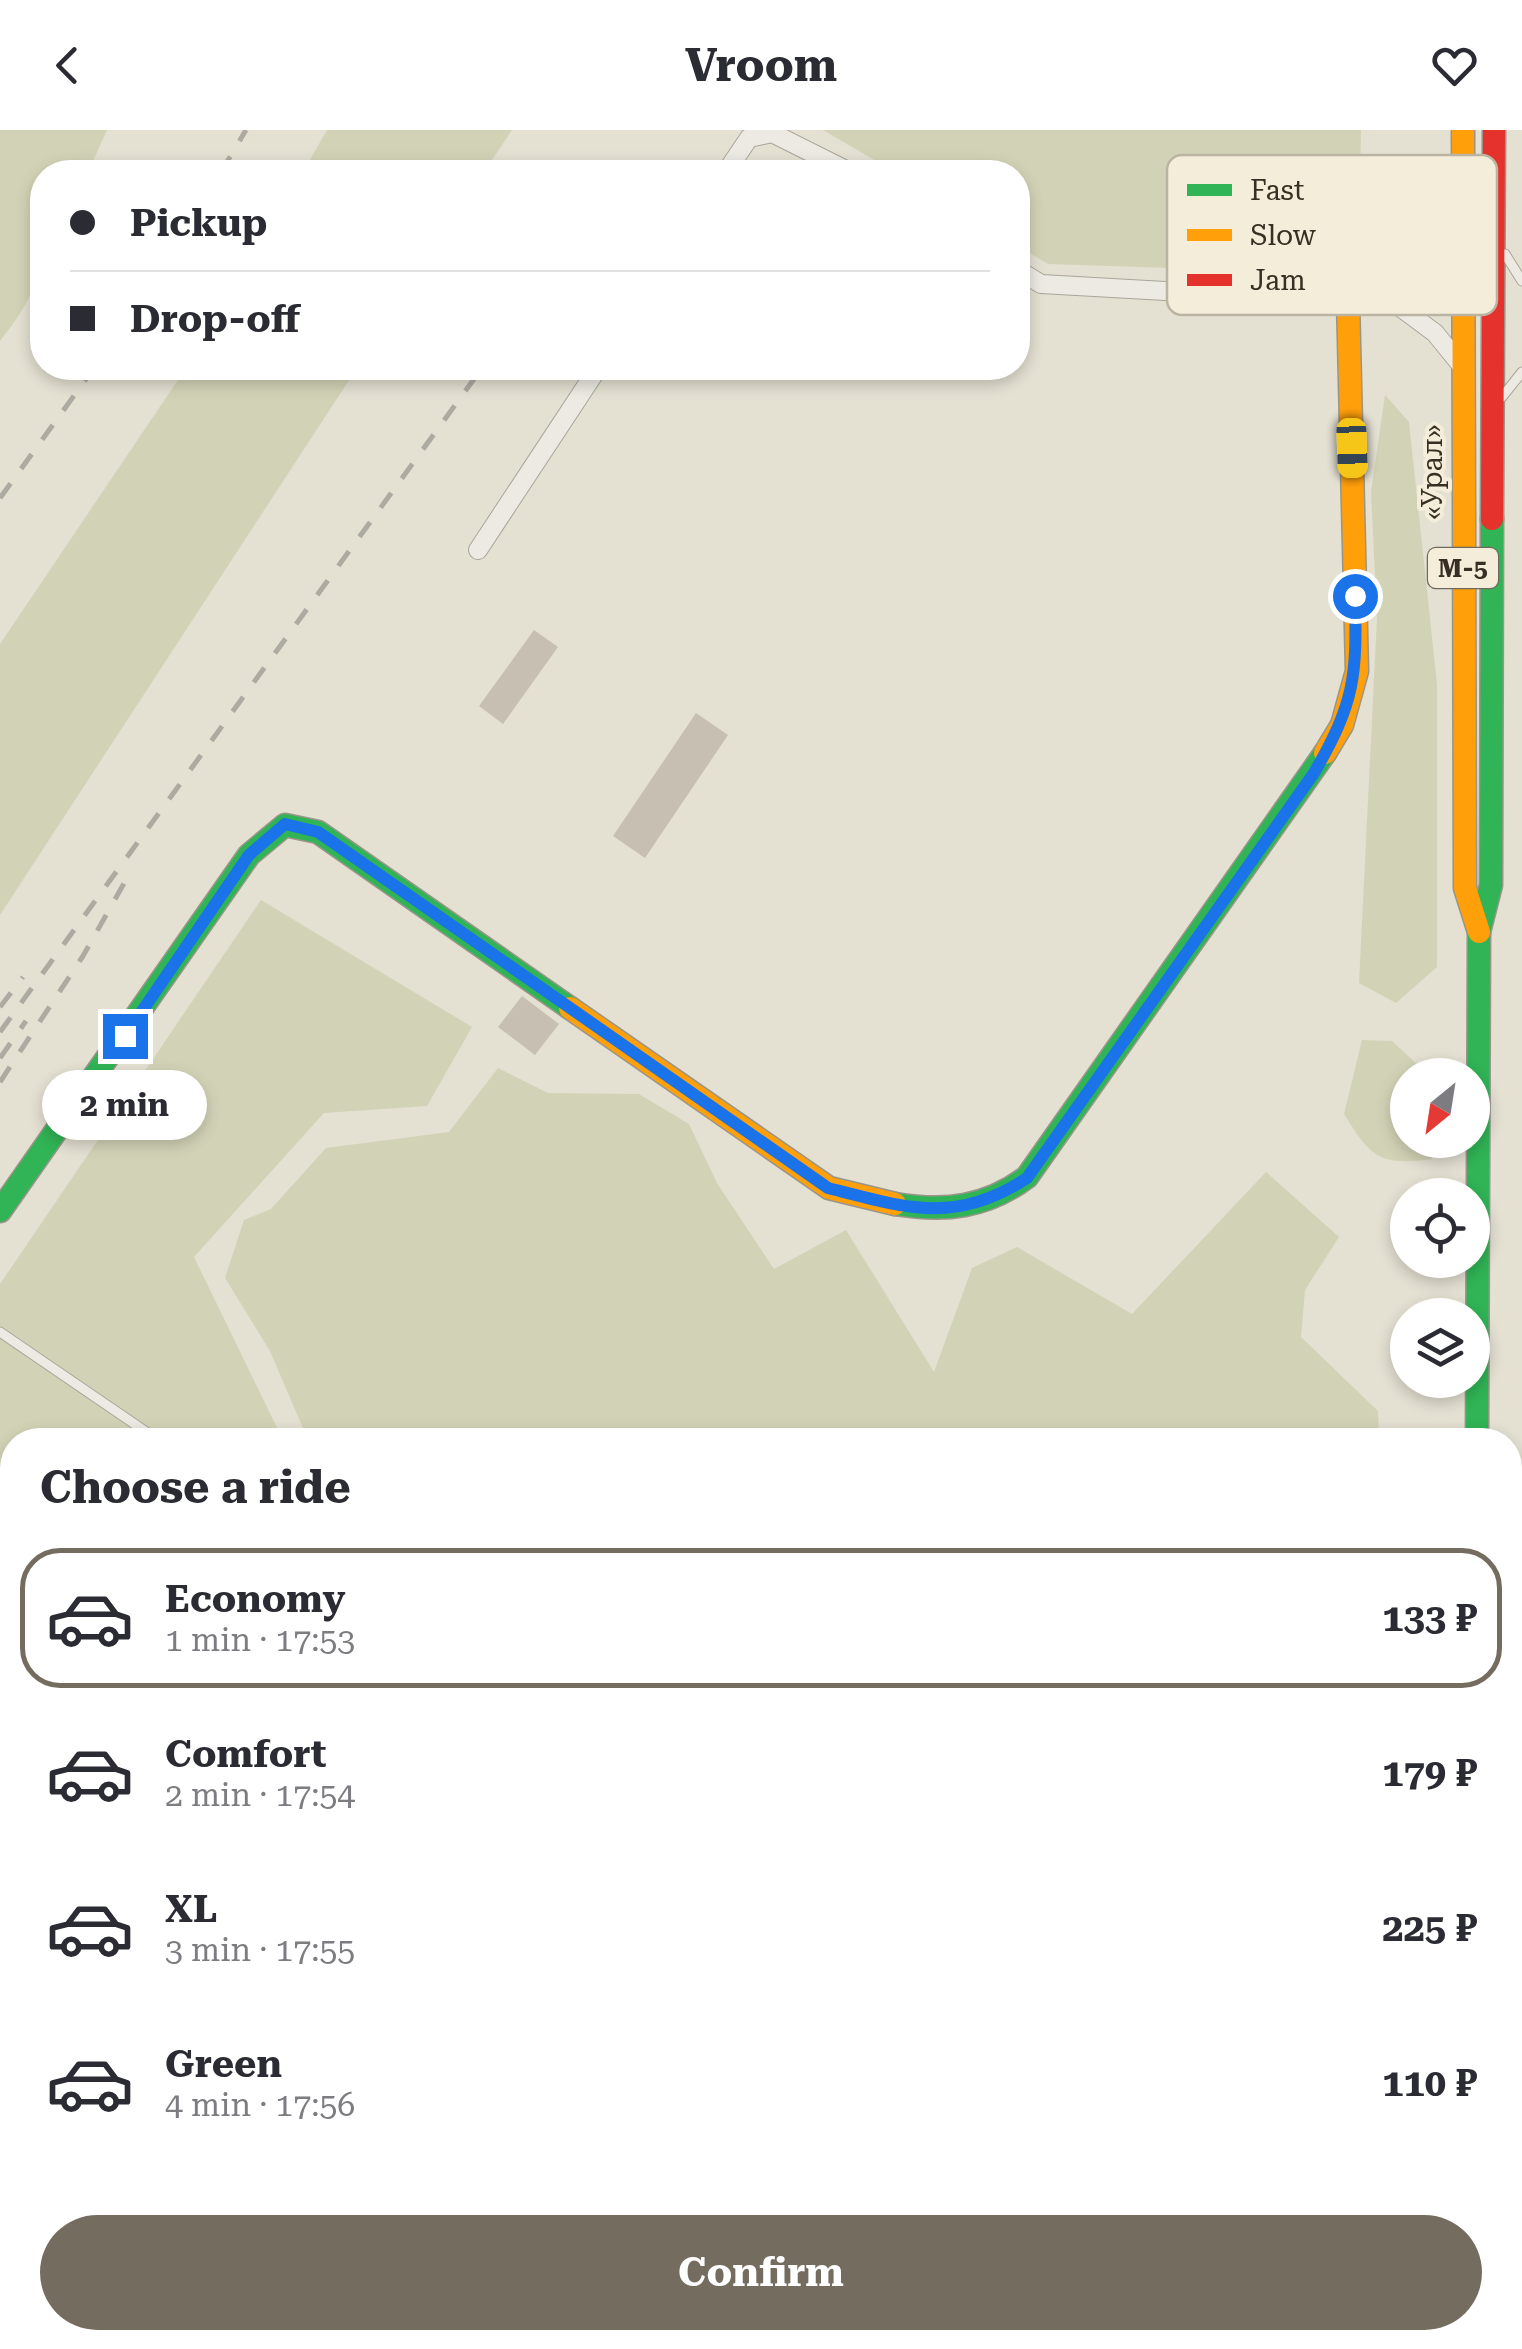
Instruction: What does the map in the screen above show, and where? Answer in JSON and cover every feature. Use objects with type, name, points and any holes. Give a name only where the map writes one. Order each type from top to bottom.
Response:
[{"type":"main road","name":"«Урал»","points":[[1463,130],[1463,155]]},
{"type":"main road","points":[[0,1211],[249,855],[285,824],[318,832],[828,1188],[888,1203],[946,1208],[990,1202],[1027,1178],[1314,773],[1342,725],[1357,671],[1348,315]]},
{"type":"main road","name":"«Урал»","points":[[1461,315],[1464,888],[1479,932]]},
{"type":"main road","name":"«Урал»","points":[[1477,1428],[1479,932],[1491,885],[1493,315]]},
{"type":"street","points":[[734,160],[749,138],[772,133],[826,160]]},
{"type":"street","points":[[1030,277],[1041,284],[1167,291]]},
{"type":"street","points":[[1411,315],[1435,333],[1461,366]]},
{"type":"street","points":[[478,550],[590,380]]},
{"type":"lane","points":[[1497,241],[1522,281]]},
{"type":"lane","points":[[1492,412],[1522,372]]},
{"type":"lane","points":[[0,1332],[140,1428]]},
{"type":"green space","points":[[0,130],[107,130],[93,160],[30,160],[30,296],[0,341]]},
{"type":"green space","points":[[327,130],[512,130],[492,160],[310,160]]},
{"type":"green space","points":[[823,130],[1361,130],[1360,155],[1167,155],[1167,268],[1048,264],[1030,253],[1030,160],[874,160]]},
{"type":"green space","points":[[178,380],[349,380],[0,915],[0,644]]},
{"type":"green space","points":[[1385,395],[1409,422],[1437,684],[1437,967],[1396,1003],[1359,983],[1377,618],[1371,492]]},
{"type":"green space","points":[[261,900],[472,1027],[427,1106],[324,1113],[194,1257],[277,1428],[0,1428],[0,1284]]},
{"type":"green space","points":[[1362,1040],[1392,1041],[1410,1058],[1390,1058],[1390,1158],[1432,1159],[1400,1161],[1379,1156],[1362,1141],[1344,1114]]},
{"type":"green space","points":[[498,1068],[548,1093],[639,1094],[689,1124],[717,1183],[774,1269],[846,1230],[934,1372],[972,1268],[1017,1247],[1132,1314],[1266,1172],[1339,1237],[1305,1290],[1301,1337],[1378,1411],[1379,1428],[303,1428],[270,1351],[225,1278],[244,1220],[271,1209],[326,1148],[449,1132]]},
{"type":"building","points":[[534,630],[558,647],[503,724],[479,706]]},
{"type":"building","points":[[696,713],[728,735],[645,858],[613,836]]},
{"type":"building","points":[[522,996],[559,1024],[535,1055],[498,1027]]},
{"type":"railway","points":[[228,160],[246,130]]},
{"type":"railway","points":[[0,498],[85,380]]},
{"type":"railway","points":[[0,1032],[473,380]]},
{"type":"railway","points":[[0,1082],[83,956],[127,878]]},
{"type":"railway","points":[[0,1007],[23,977]]},
{"type":"railway","points":[[0,1058],[26,1021]]},
{"type":"traffic: fast","points":[[1477,1428],[1479,932],[1491,885],[1492,519]]},
{"type":"traffic: fast","points":[[895,1204],[931,1208],[964,1205],[996,1195],[1027,1177],[1325,753]]},
{"type":"traffic: fast","points":[[0,1211],[249,855],[285,825],[318,832],[570,1008]]},
{"type":"traffic: slow","points":[[1463,130],[1463,155]]},
{"type":"traffic: slow","points":[[1325,753],[1342,725],[1357,671],[1348,315]]},
{"type":"traffic: slow","points":[[1463,315],[1465,888],[1479,932]]},
{"type":"traffic: slow","points":[[570,1008],[829,1188],[895,1204]]},
{"type":"traffic: jam","points":[[1494,130],[1494,155]]},
{"type":"traffic: jam","points":[[1492,519],[1493,315]]},
{"type":"route","points":[[125,1036],[249,855],[285,824],[318,832],[730,1115],[828,1188],[917,1206],[946,1208],[990,1202],[1027,1178],[1314,773],[1342,725],[1353,691],[1357,671],[1355,596]]}]
